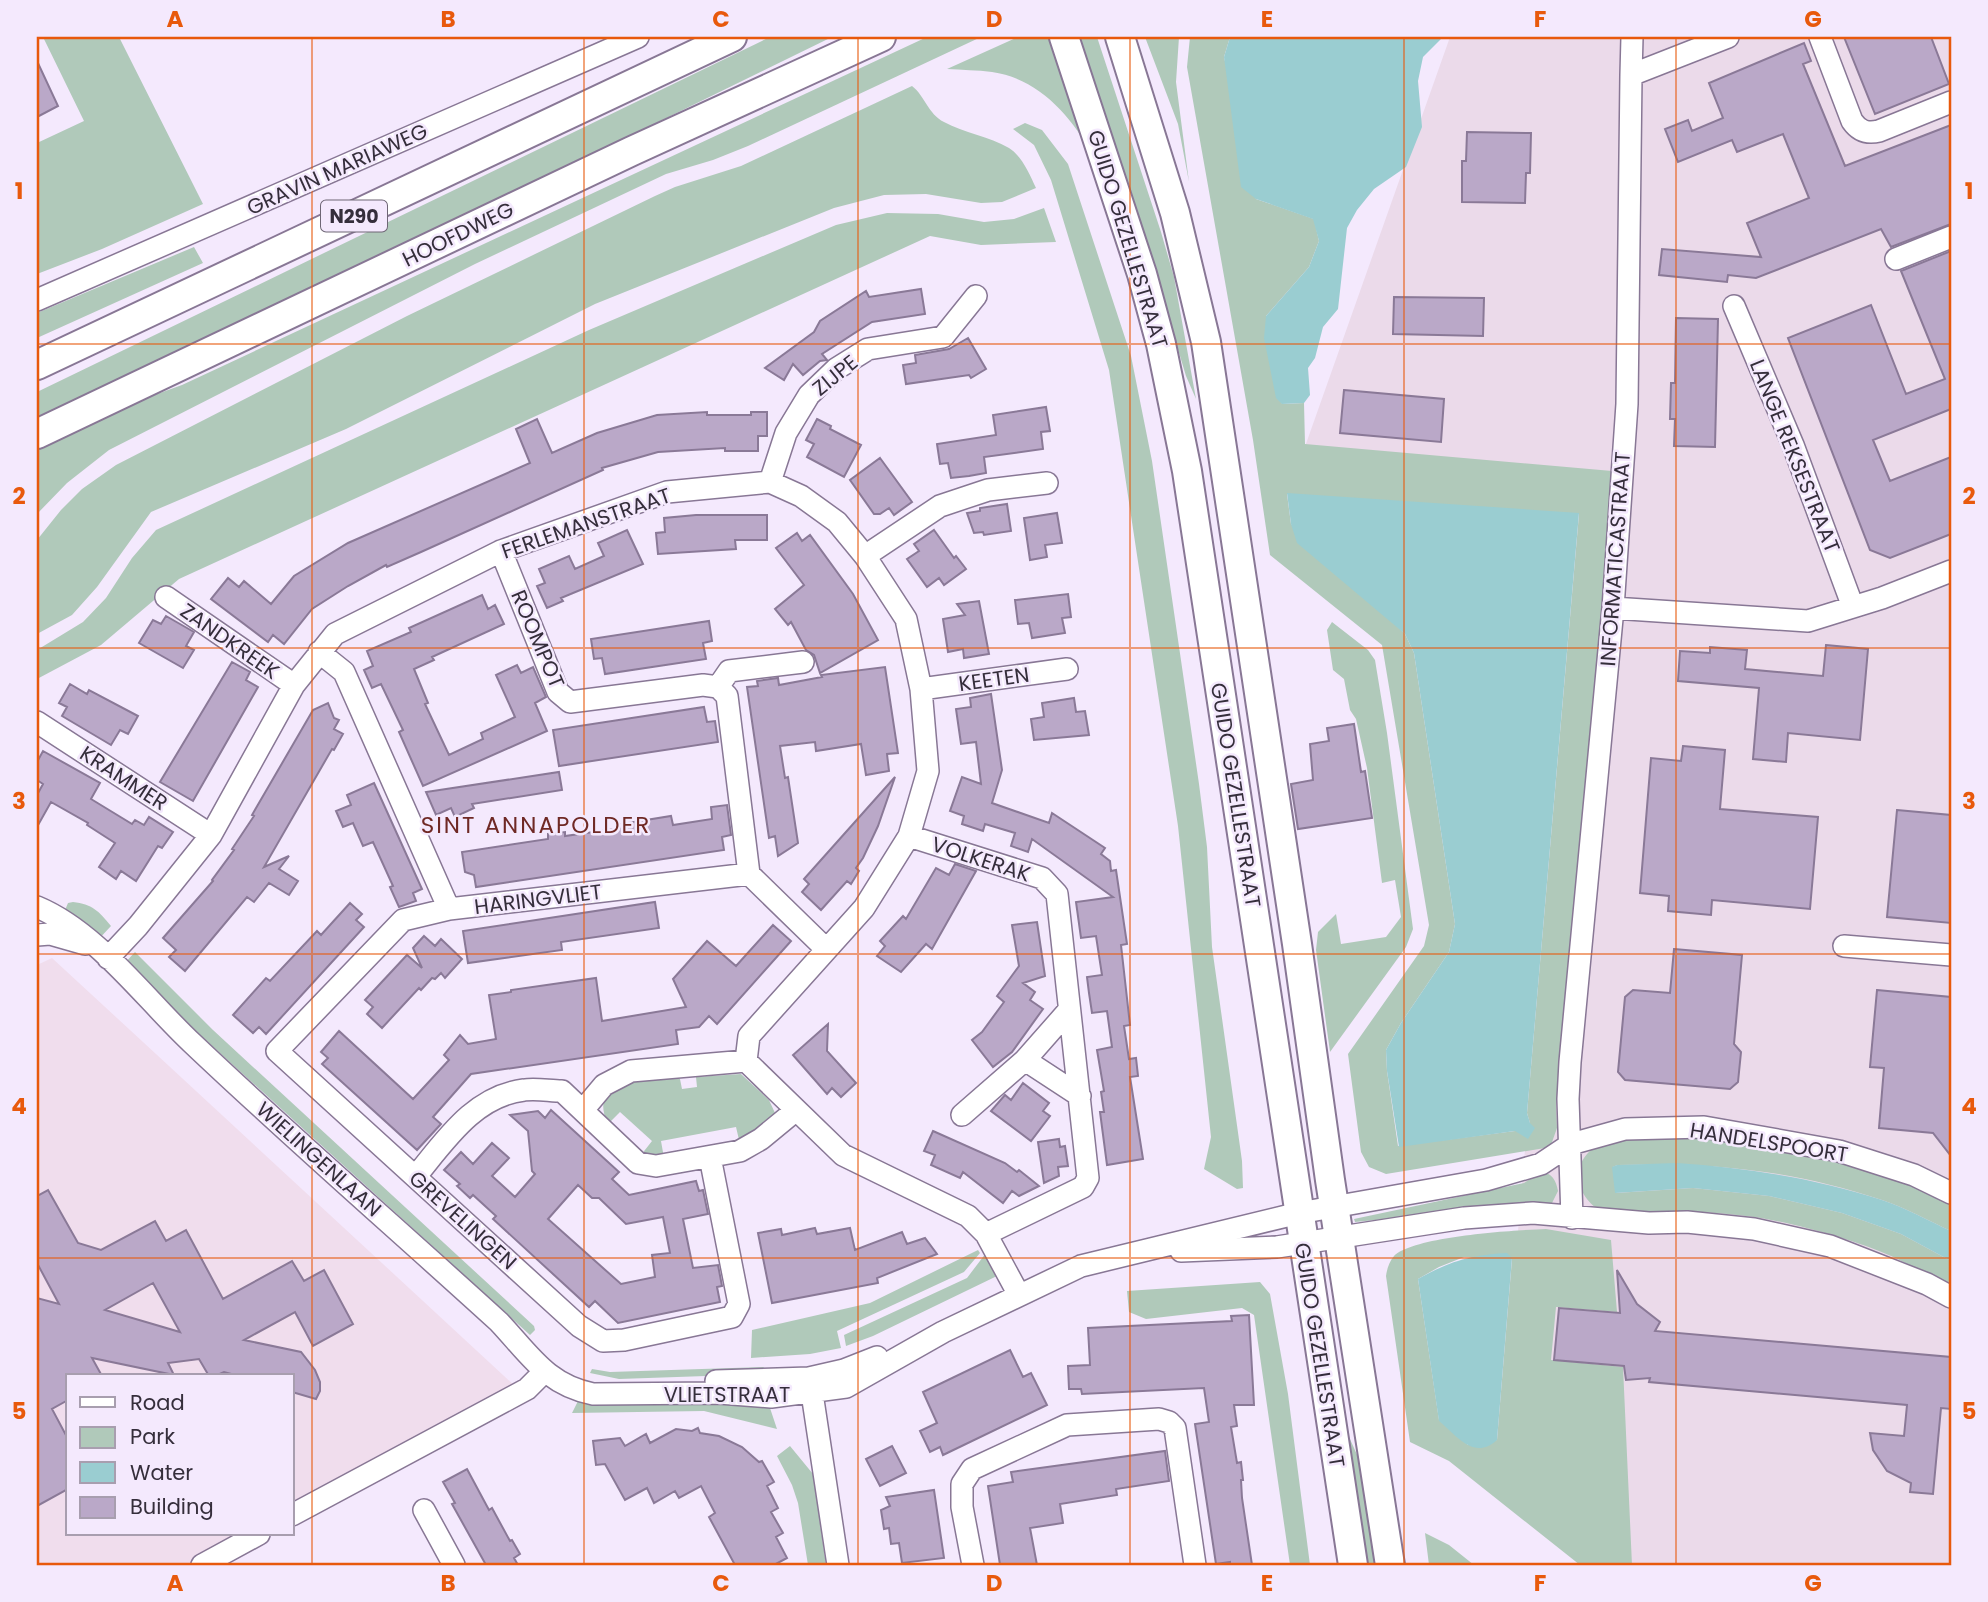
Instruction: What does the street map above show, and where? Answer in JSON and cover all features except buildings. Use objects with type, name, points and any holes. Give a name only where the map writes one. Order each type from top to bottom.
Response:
[{"type":"main road","name":"N290","points":[[37,365],[732,37]]},
{"type":"main road","name":"HOOFDWEG","points":[[37,434],[632,151],[881,37]]},
{"type":"main road","name":"GUIDO GEZELLESTRAAT","points":[[1064,37],[1142,274],[1161,344],[1182,446],[1353,1565]]},
{"type":"main road","name":"GUIDO GEZELLESTRAAT","points":[[1121,37],[1175,213],[1206,342],[1334,1208],[1390,1565]]},
{"type":"street","name":"GRAVIN MARIAWEG","points":[[37,300],[638,37]]},
{"type":"street","name":"INFORMATICASTRAAT","points":[[1571,1144],[1568,1100],[1570,1062],[1612,608],[1627,404],[1632,37]]},
{"type":"street","points":[[1631,75],[1728,37]]},
{"type":"street","points":[[1820,37],[1852,121],[1861,130],[1872,133],[1879,131],[1951,102]]},
{"type":"street","points":[[1896,259],[1951,237]]},
{"type":"street","name":"ZIJPE","points":[[770,482],[786,433],[809,395],[836,369],[868,349],[943,337],[976,296]]},
{"type":"street","name":"LANGE REKSESTRAAT","points":[[1734,306],[1793,445],[1853,607]]},
{"type":"street","points":[[746,1061],[749,1036],[864,908],[909,836],[928,771],[921,689],[906,619],[864,556],[837,522],[801,496],[770,482]]},
{"type":"street","name":"FERLEMANSTRAAT","points":[[101,952],[138,926],[211,835],[294,685],[335,634],[501,551],[667,492],[770,482]]},
{"type":"street","points":[[864,556],[940,506],[988,490],[1047,483]]},
{"type":"street","name":"ROOMPOT","points":[[501,551],[558,692],[570,702],[703,685],[718,687]]},
{"type":"street","points":[[1612,608],[1808,621],[1951,571]]},
{"type":"street","name":"ZANDKREEK","points":[[166,597],[294,685]]},
{"type":"street","name":"HARINGVLIET","points":[[319,652],[344,672],[449,909],[749,874]]},
{"type":"street","points":[[803,662],[729,671],[718,687],[727,696],[749,874],[826,949]]},
{"type":"street","name":"KEETEN","points":[[921,689],[1067,669]]},
{"type":"street","name":"KRAMMER","points":[[37,722],[211,835]]},
{"type":"street","name":"VOLKERAK","points":[[909,836],[1042,878],[1057,894],[1088,1178],[1083,1187],[986,1234]]},
{"type":"street","name":"WIELINGENLAAN","points":[[37,907],[56,915],[101,952],[191,1043],[499,1322],[544,1372]]},
{"type":"street","name":"GREVELINGEN","points":[[449,909],[402,920],[277,1051],[579,1326],[603,1341],[624,1340],[732,1317],[739,1304],[710,1157]]},
{"type":"street","points":[[37,935],[50,934],[101,952]]},
{"type":"street","points":[[1844,946],[1951,955]]},
{"type":"street","points":[[962,1115],[1025,1060],[1069,1010]]},
{"type":"street","points":[[1025,1060],[1080,1096]]},
{"type":"street","points":[[583,1110],[604,1086],[631,1071],[746,1061]]},
{"type":"street","points":[[746,1061],[843,1155],[968,1216],[986,1234],[1019,1295]]},
{"type":"street","points":[[416,1176],[475,1109],[496,1098],[524,1090],[562,1091],[638,1163],[656,1166],[740,1151],[761,1139],[795,1111]]},
{"type":"street","name":"HANDELSPOORT","points":[[1571,1144],[1625,1129],[1704,1127],[1839,1151],[1914,1175],[1951,1193]]},
{"type":"street","points":[[1334,1208],[1486,1180],[1541,1164],[1571,1144]]},
{"type":"street","points":[[1571,1144],[1572,1218]]},
{"type":"street","name":"VLIETSTRAAT","points":[[544,1372],[574,1390],[593,1394],[719,1393],[771,1397],[810,1385],[846,1387],[943,1332],[1081,1266],[1299,1213],[1334,1208]]},
{"type":"street","points":[[1339,1238],[1464,1218],[1532,1213],[1649,1223],[1687,1222],[1754,1229],[1830,1246],[1927,1284],[1951,1297]]},
{"type":"street","name":"VLIETSTRAAT","points":[[1133,1252],[1277,1247],[1339,1238]]},
{"type":"street","points":[[294,1514],[527,1389],[544,1372]]},
{"type":"street","points":[[810,1385],[838,1565]]},
{"type":"street","points":[[973,1565],[962,1507],[962,1484],[972,1469],[1067,1425],[1159,1419],[1169,1422],[1175,1428],[1195,1565]]},
{"type":"street","points":[[424,1510],[454,1565]]},
{"type":"street","points":[[202,1565],[255,1536]]},
{"type":"shaded area","points":[[1450,37],[1951,37],[1951,1565],[1610,1565],[1500,1440],[1580,512],[1290,489]]},
{"type":"shaded area","points":[[52,958],[516,1387],[294,1512],[294,1374],[66,1374],[66,1536],[252,1536],[199,1565],[37,1565],[37,965]]},
{"type":"green space","points":[[43,37],[119,37],[203,204],[102,249],[37,274],[37,143],[84,121]]},
{"type":"green space","points":[[770,37],[832,37],[427,235],[407,242],[37,417],[37,392]]},
{"type":"green space","points":[[927,37],[981,37],[748,146],[666,174],[475,264],[109,450],[67,483],[37,514],[37,445],[110,411],[182,385]]},
{"type":"green space","points":[[1018,37],[1052,37],[1091,153],[1063,112],[1038,90],[1024,82],[992,72],[947,69]]},
{"type":"green space","points":[[1077,37],[1097,37],[1174,277],[1196,399],[1186,376],[1141,226]]},
{"type":"green space","points":[[1145,37],[1179,37],[1176,82],[1189,182],[1178,124]]},
{"type":"green space","points":[[1190,37],[1230,37],[1224,57],[1256,199],[1314,219],[1319,241],[1309,267],[1266,316],[1282,404],[1304,403],[1305,444],[1612,471],[1597,672],[1556,1106],[1557,1128],[1551,1145],[1545,1148],[1386,1174],[1369,1167],[1361,1152],[1348,1054],[1424,946],[1429,925],[1382,645],[1270,555],[1253,440],[1187,67]],"holes":[[[1287,494],[1579,514],[1527,1113],[1530,1123],[1515,1131],[1398,1146],[1386,1050],[1449,952],[1455,924],[1414,653],[1405,634],[1291,524]]]},
{"type":"green space","points":[[912,86],[939,119],[1014,151],[1036,188],[1002,202],[981,203],[926,194],[884,195],[834,208],[595,304],[346,429],[151,512],[97,587],[72,615],[37,634],[37,540],[82,489],[116,465],[407,316],[655,196],[741,166]]},
{"type":"green space","points":[[1025,123],[1042,130],[1068,164],[1131,356],[1152,461],[1199,784],[1207,847],[1212,947],[1242,1161],[1243,1188],[1237,1189],[1204,1169],[1211,1137],[1178,826],[1109,370],[1051,180],[1034,145],[1013,129]]},
{"type":"green space","points":[[1044,208],[1056,242],[981,245],[930,236],[179,579],[101,645],[37,679],[37,650],[83,622],[106,598],[132,558],[156,530],[589,330],[836,225],[887,213],[938,214],[984,222],[1014,219]]},
{"type":"green space","points":[[194,247],[203,263],[37,338],[37,313]]},
{"type":"green space","points":[[1332,622],[1368,650],[1375,660],[1413,929],[1406,947],[1330,1052],[1316,950],[1318,932],[1336,914],[1341,944],[1386,937],[1401,917],[1395,880],[1382,883],[1367,768],[1356,719],[1350,710],[1344,679],[1333,670],[1327,630]]},
{"type":"green space","points":[[68,903],[95,909],[111,926],[97,941],[63,915]]},
{"type":"green space","points":[[135,952],[213,1030],[534,1326],[535,1330],[530,1335],[123,965]]},
{"type":"green space","points":[[741,1074],[769,1100],[775,1113],[772,1119],[740,1144],[736,1127],[661,1141],[664,1158],[641,1155],[652,1141],[620,1112],[608,1124],[603,1108],[605,1097],[624,1083],[680,1079],[682,1089],[697,1087],[696,1077]]},
{"type":"green space","points":[[1635,1135],[1727,1140],[1817,1155],[1886,1174],[1951,1202],[1951,1231],[1882,1200],[1816,1181],[1719,1167],[1652,1164],[1613,1167],[1616,1193],[1693,1188],[1769,1196],[1842,1213],[1901,1234],[1951,1261],[1951,1291],[1891,1256],[1858,1243],[1781,1222],[1699,1212],[1663,1211],[1619,1216],[1603,1212],[1588,1200],[1583,1192],[1580,1167],[1594,1148]]},
{"type":"green space","points":[[1541,1172],[1551,1176],[1556,1184],[1558,1191],[1552,1203],[1355,1222],[1354,1219],[1524,1183]]},
{"type":"green space","points":[[1546,1229],[1611,1240],[1617,1312],[1556,1307],[1551,1360],[1623,1367],[1632,1565],[1580,1565],[1449,1461],[1410,1442],[1386,1276],[1394,1256],[1422,1243],[1443,1239]],"holes":[[[1464,1257],[1512,1259],[1497,1440],[1468,1445],[1439,1420],[1418,1279]]]},
{"type":"green space","points":[[978,1250],[980,1253],[964,1272],[837,1331],[841,1348],[810,1354],[751,1358],[752,1330],[870,1303]]},
{"type":"green space","points":[[986,1253],[997,1276],[873,1336],[846,1346],[844,1335],[967,1278]]},
{"type":"green space","points":[[1260,1282],[1270,1294],[1288,1394],[1310,1565],[1290,1565],[1254,1315],[1242,1308],[1146,1319],[1129,1312],[1127,1291]]},
{"type":"green space","points":[[763,1367],[766,1374],[619,1379],[590,1373],[592,1369],[610,1372]]},
{"type":"green space","points":[[579,1399],[768,1402],[777,1429],[704,1411],[572,1413]]},
{"type":"green space","points":[[1339,1415],[1359,1459],[1375,1565],[1361,1565]]},
{"type":"green space","points":[[790,1446],[813,1474],[826,1565],[808,1565],[798,1503],[777,1456]]},
{"type":"green space","points":[[1425,1533],[1449,1545],[1474,1565],[1429,1565]]},
{"type":"water","points":[[1230,37],[1443,37],[1423,57],[1418,81],[1422,127],[1406,167],[1374,189],[1347,228],[1338,309],[1323,327],[1315,358],[1308,368],[1310,395],[1304,403],[1282,404],[1276,398],[1264,338],[1266,316],[1309,267],[1319,241],[1313,219],[1256,199],[1241,187],[1224,57]]},
{"type":"water","points":[[1287,493],[1579,513],[1527,1113],[1535,1128],[1528,1139],[1515,1131],[1399,1147],[1386,1050],[1449,952],[1455,924],[1414,653],[1405,634],[1297,543],[1291,524]]},
{"type":"water","points":[[1677,1163],[1781,1175],[1882,1200],[1951,1231],[1951,1261],[1901,1234],[1842,1213],[1769,1196],[1693,1188],[1615,1193],[1612,1167]]},
{"type":"water","points":[[1507,1253],[1512,1258],[1497,1440],[1489,1446],[1473,1447],[1459,1439],[1439,1421],[1418,1279],[1461,1260]]},
{"type":"district","name":"SINT ANNAPOLDER","points":[[536,825]]}]
